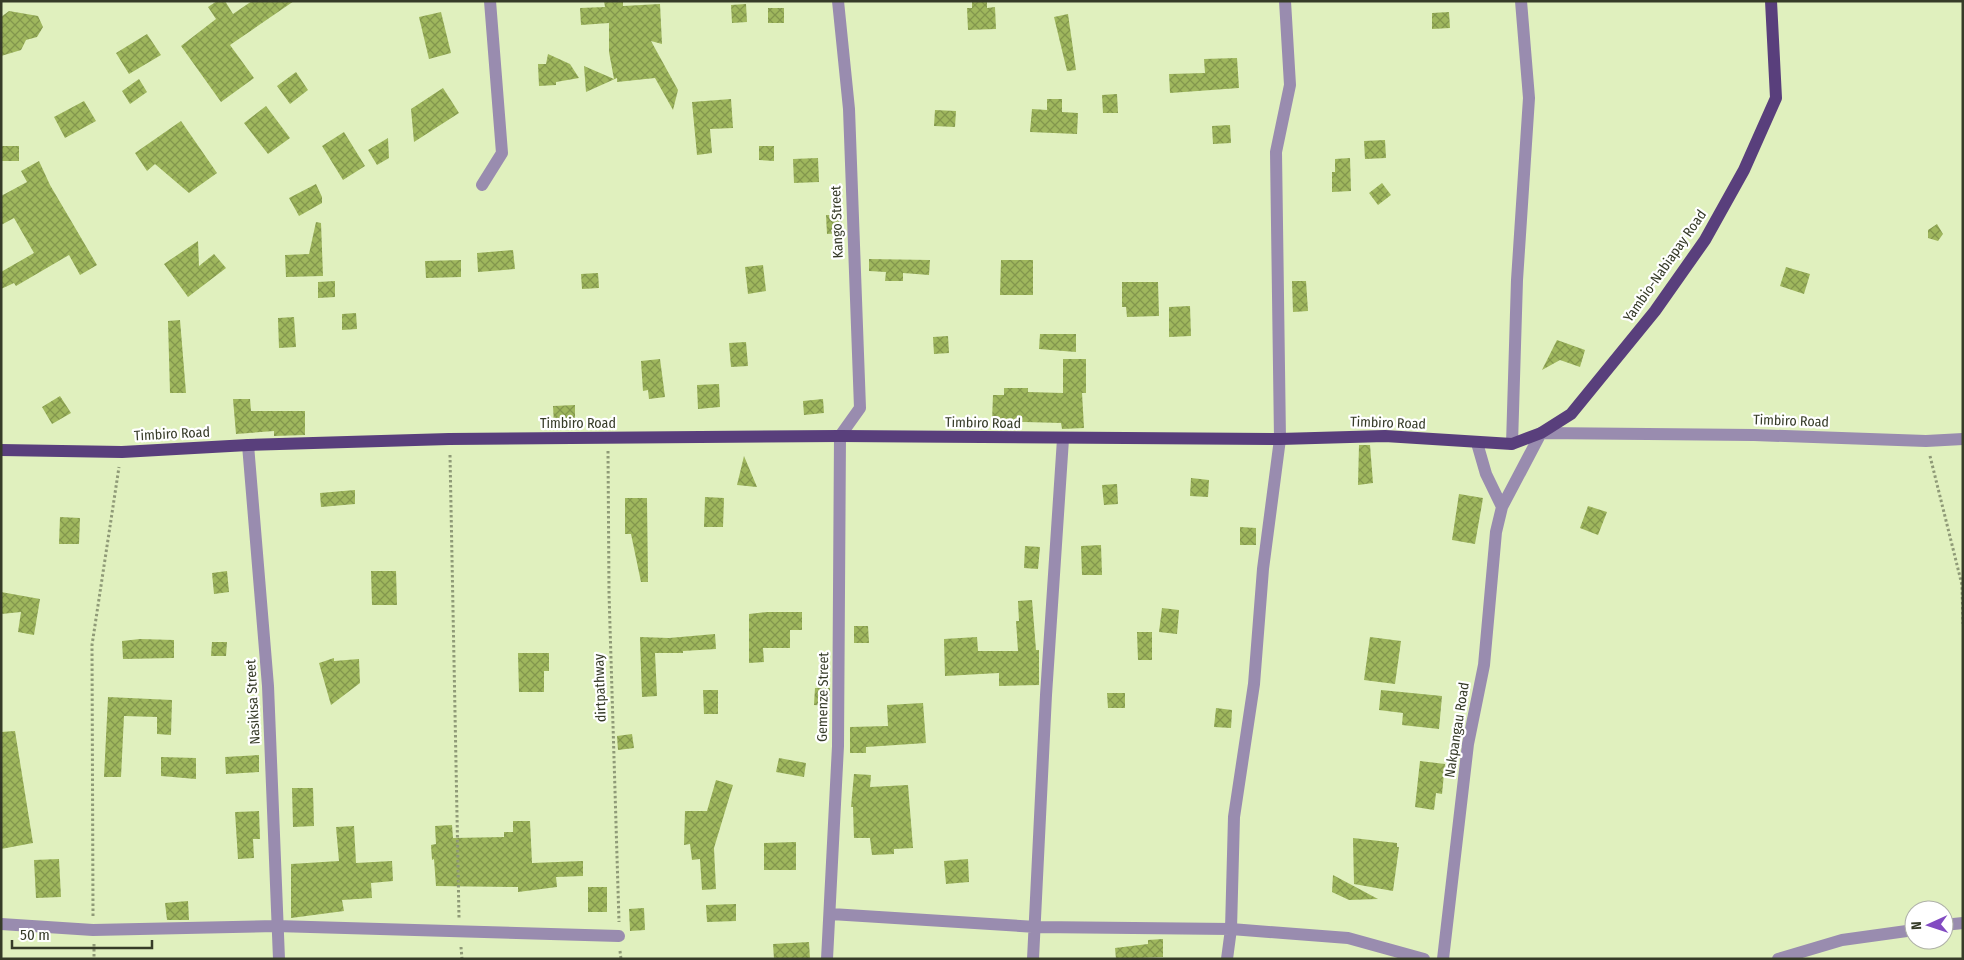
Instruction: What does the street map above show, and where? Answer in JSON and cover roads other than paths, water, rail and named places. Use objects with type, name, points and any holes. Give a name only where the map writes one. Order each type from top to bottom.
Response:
[{"type":"main road","name":"Yambio-Nabiapay Road","points":[[1541,433],[1571,414],[1655,311],[1705,240],[1744,170],[1776,98],[1771,1]]},
{"type":"main road","name":"Timbiro Road","points":[[1,450],[122,452],[248,445],[449,439],[840,436],[1280,439],[1385,436],[1512,444],[1541,433]]},
{"type":"street","points":[[482,185],[502,153],[490,1]]},
{"type":"street","name":"Kango Street","points":[[838,1],[849,109],[860,408],[840,436]]},
{"type":"street","points":[[1227,959],[1231,929],[1234,817],[1254,684],[1263,569],[1280,439],[1276,152],[1290,85],[1285,1]]},
{"type":"street","points":[[1512,444],[1517,280],[1529,98],[1521,1]]},
{"type":"street","name":"Timbiro Road","points":[[1541,433],[1754,435],[1926,441],[1963,439]]},
{"type":"street","name":"Nakpangau Road","points":[[1443,959],[1468,744],[1484,665],[1496,532],[1502,507],[1541,433]]},
{"type":"street","name":"Gemenze Street","points":[[827,959],[831,914],[838,746],[840,436]]},
{"type":"street","points":[[1033,959],[1046,695],[1063,439]]},
{"type":"street","points":[[1477,443],[1486,474],[1502,507]]},
{"type":"street","name":"Nasikisa Street","points":[[248,445],[268,686],[278,959]]},
{"type":"street","points":[[831,914],[1036,927],[1231,929],[1348,938],[1424,959]]},
{"type":"street","points":[[1,924],[93,930],[276,926],[619,936]]},
{"type":"street","points":[[1778,959],[1842,940],[1904,931]]}]
